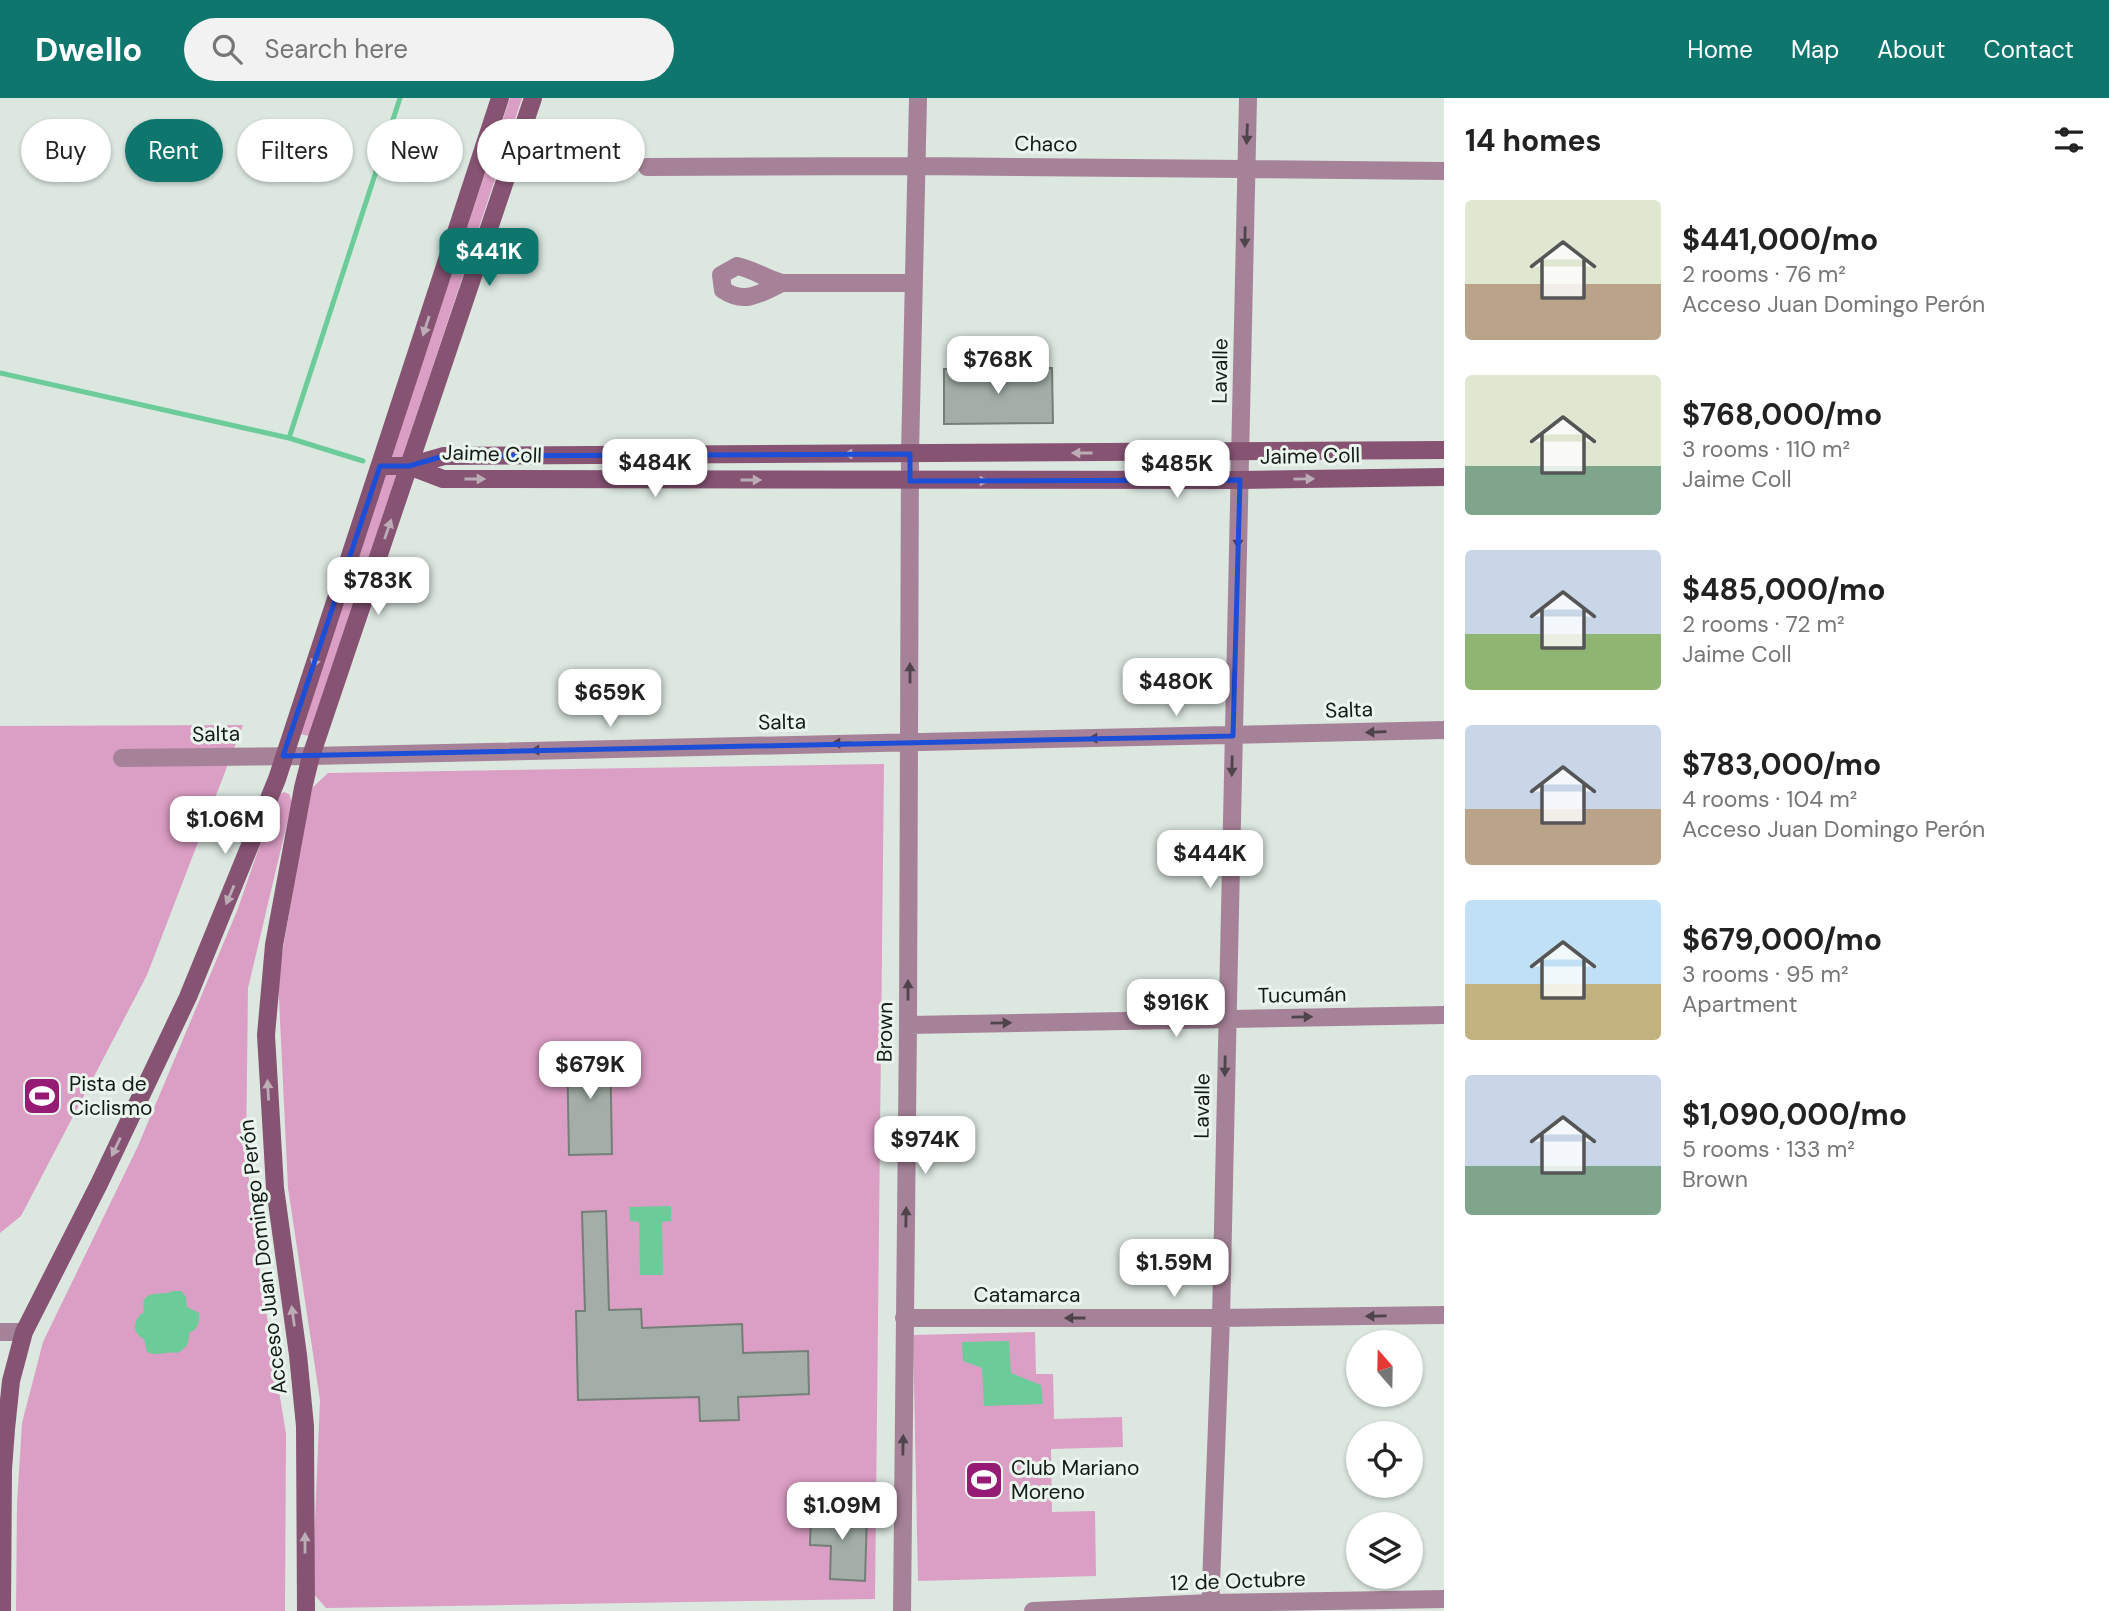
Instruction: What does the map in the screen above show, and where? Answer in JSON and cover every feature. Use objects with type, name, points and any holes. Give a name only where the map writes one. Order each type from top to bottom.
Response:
[{"type":"main road","points":[[2,1611],[5,1442],[11,1381],[24,1332],[99,1184],[188,997],[277,779],[500,98]]},
{"type":"main road","name":"Acceso Juan Domingo Perón","points":[[306,1611],[305,1426],[275,1188],[266,1035],[274,945],[311,756],[533,98]]},
{"type":"main road","name":"Jaime Coll","points":[[409,466],[444,456],[1444,450]]},
{"type":"main road","points":[[380,466],[409,466]]},
{"type":"main road","name":"Jaime Coll","points":[[409,466],[443,479],[910,481],[1444,477]]},
{"type":"street","name":"Brown","points":[[902,1611],[910,454],[918,98]]},
{"type":"street","name":"Lavalle","points":[[1211,1607],[1221,1318],[1248,98]]},
{"type":"street","name":"Chaco","points":[[647,167],[916,166],[1444,171]]},
{"type":"street","points":[[782,283],[913,283]]},
{"type":"street","name":"Salta","points":[[122,758],[1444,730]]},
{"type":"street","name":"Tucumán","points":[[908,1025],[1444,1014]]},
{"type":"street","name":"Catamarca","points":[[904,1318],[1444,1315]]},
{"type":"street","points":[[0,1332],[24,1332]]},
{"type":"street","name":"12 de Octubre","points":[[1033,1611],[1444,1599]]},
{"type":"highlighted area","points":[[910,454],[910,481],[1240,480],[1233,736],[283,756],[380,466],[409,466],[444,456]]},
{"type":"shaded area","points":[[510,98],[522,98],[515,119],[503,119]]},
{"type":"shaded area","points":[[482,182],[494,182],[310,736],[299,734]]},
{"type":"shaded area","name":"Pista de Ciclismo","points":[[243,725],[147,975],[21,1216],[0,1233],[0,726]]},
{"type":"shaded area","points":[[884,764],[875,1599],[326,1608],[312,1592],[320,1400],[288,1188],[278,978],[310,790],[328,773]]},
{"type":"shaded area","points":[[284,792],[289,794],[292,802],[248,988],[246,1154],[261,1280],[286,1434],[285,1611],[16,1611],[17,1504],[22,1423],[43,1342],[138,1146],[237,911],[277,796]]},
{"type":"shaded area","points":[[671,1206],[671,1221],[662,1222],[663,1275],[640,1275],[639,1222],[630,1221],[629,1207]]},
{"type":"shaded area","points":[[181,1291],[186,1297],[187,1307],[199,1313],[198,1325],[189,1333],[185,1347],[177,1353],[147,1352],[144,1339],[135,1330],[138,1318],[144,1312],[145,1299],[152,1294]]},
{"type":"shaded area","name":"Club Mariano Moreno","points":[[1035,1332],[1036,1374],[1053,1374],[1054,1419],[1122,1417],[1123,1447],[1051,1449],[1052,1512],[1095,1511],[1096,1576],[918,1581],[913,1335]]},
{"type":"shaded area","points":[[1009,1341],[1011,1373],[1041,1385],[1043,1404],[984,1406],[982,1368],[963,1361],[962,1342]]},
{"type":"building","points":[[1052,368],[1053,423],[944,424],[944,369]]},
{"type":"building","points":[[610,1047],[612,1154],[569,1155],[567,1048]]},
{"type":"building","points":[[606,1211],[609,1310],[641,1309],[642,1328],[742,1324],[743,1353],[808,1351],[809,1394],[738,1397],[739,1420],[700,1421],[699,1397],[578,1400],[576,1311],[585,1311],[582,1212]]},
{"type":"building","points":[[811,1510],[867,1512],[865,1581],[830,1579],[831,1546],[810,1545]]},
{"type":"waterway","points":[[289,438],[400,98]]},
{"type":"waterway","points":[[0,373],[289,438],[363,461]]},
{"type":"place","name":"Pista de Ciclismo","points":[[42,1096]]},
{"type":"place","name":"Club Mariano Moreno","points":[[984,1480]]}]
